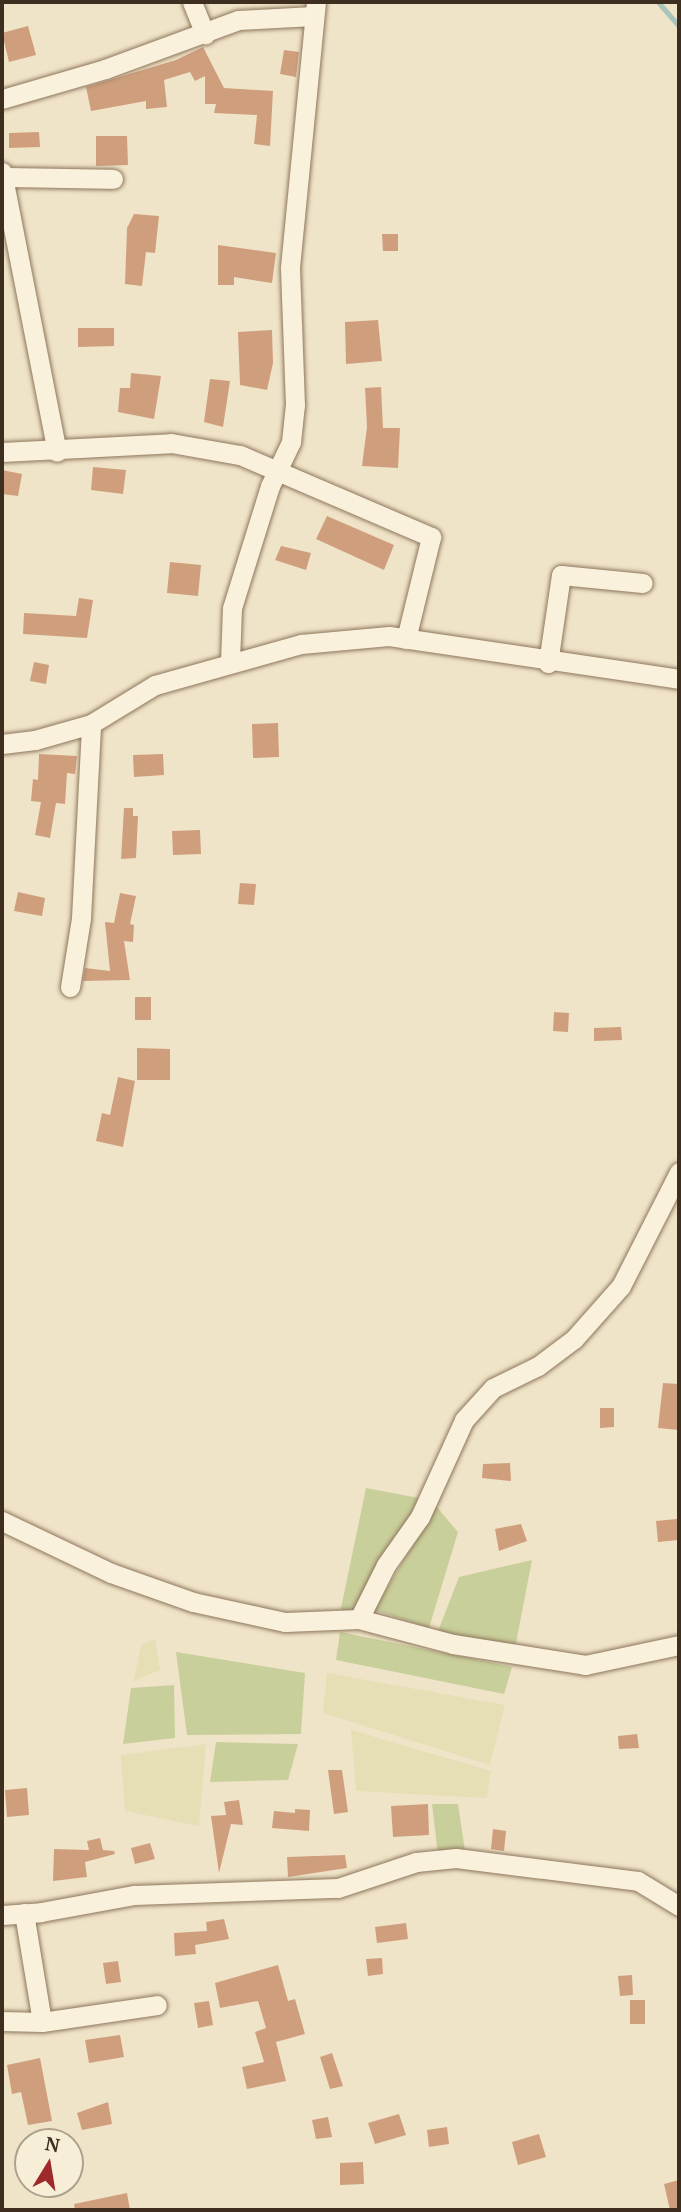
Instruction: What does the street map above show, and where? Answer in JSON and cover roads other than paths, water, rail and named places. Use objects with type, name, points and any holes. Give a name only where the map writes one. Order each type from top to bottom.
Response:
[{"type":"street","points":[[192,2],[205,35]]},
{"type":"street","points":[[2,99],[205,35],[238,20],[315,9],[290,267],[295,405],[291,442],[277,472],[232,608],[230,662]]},
{"type":"street","points":[[57,452],[2,175],[113,179]]},
{"type":"street","points":[[2,452],[57,452],[171,443],[240,455],[431,537],[406,639]]},
{"type":"street","points":[[548,663],[561,575],[643,583]]},
{"type":"street","points":[[2,744],[35,740],[91,724],[155,685],[301,644],[389,636],[548,663],[679,679]]},
{"type":"street","points":[[70,987],[81,918],[91,724]]},
{"type":"street","points":[[359,1619],[386,1565],[420,1517],[464,1420],[493,1388],[538,1366],[574,1339],[621,1286],[679,1172]]},
{"type":"street","points":[[2,1521],[111,1573],[193,1602],[285,1622],[359,1619],[453,1644],[584,1665],[679,1646]]},
{"type":"street","points":[[2,1914],[24,1913],[134,1895],[338,1888],[416,1862],[456,1858],[638,1881],[679,1906]]},
{"type":"street","points":[[24,1913],[42,2022]]},
{"type":"street","points":[[2,2021],[42,2022],[157,2004]]},
{"type":"waterway","points":[[658,2],[679,26]]}]
